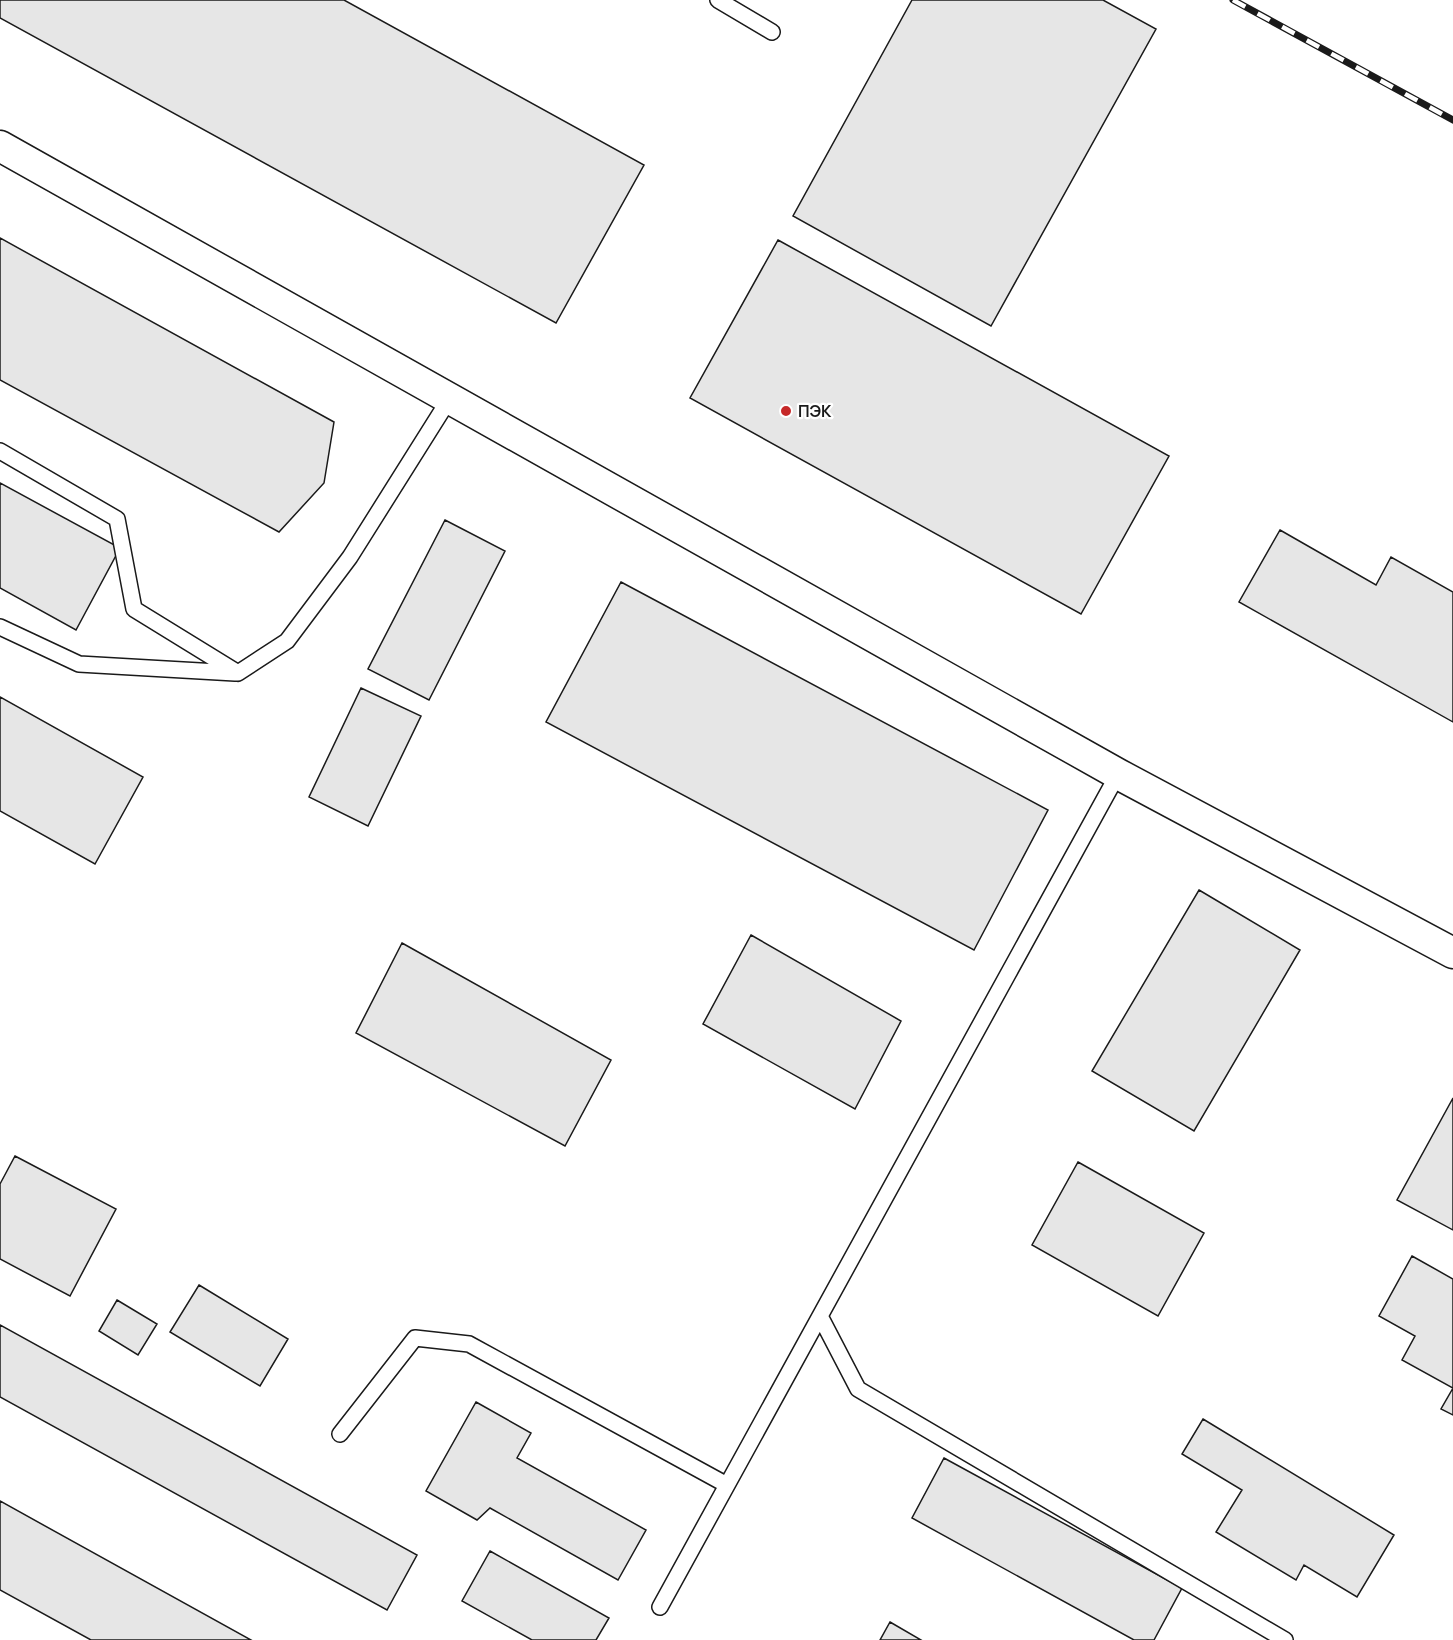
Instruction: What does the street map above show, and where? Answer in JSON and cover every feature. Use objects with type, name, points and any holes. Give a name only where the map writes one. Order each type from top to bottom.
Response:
[{"type":"street","points":[[0,146],[1118,774],[1453,953]]},
{"type":"lane","points":[[718,0],[772,32]]},
{"type":"lane","points":[[0,627],[79,664],[238,673],[287,641],[350,557],[450,398]]},
{"type":"lane","points":[[0,451],[117,519],[134,609],[238,673]]},
{"type":"lane","points":[[660,1607],[1118,774]]},
{"type":"lane","points":[[820,1316],[858,1389],[1285,1640]]},
{"type":"lane","points":[[340,1434],[415,1338],[469,1344],[727,1485]]},
{"type":"building","points":[[0,0],[344,0],[644,165],[556,323],[0,18]]},
{"type":"building","points":[[912,0],[1103,0],[1156,29],[991,326],[793,216]]},
{"type":"building","points":[[0,238],[334,422],[324,483],[279,532],[0,380]]},
{"type":"building","points":[[778,240],[1169,456],[1081,614],[690,398]]},
{"type":"building","points":[[0,483],[120,548],[76,630],[0,588]]},
{"type":"building","points":[[445,520],[505,551],[429,700],[368,669]]},
{"type":"building","points":[[1280,530],[1376,585],[1391,557],[1453,592],[1453,722],[1239,602]]},
{"type":"building","points":[[621,582],[1048,810],[974,950],[546,722]]},
{"type":"building","points":[[361,688],[421,716],[368,826],[309,797]]},
{"type":"building","points":[[0,697],[143,777],[95,864],[0,811]]},
{"type":"building","points":[[1199,890],[1300,950],[1194,1131],[1092,1071]]},
{"type":"building","points":[[751,935],[901,1021],[855,1109],[703,1024]]},
{"type":"building","points":[[402,943],[611,1060],[565,1146],[356,1033]]},
{"type":"building","points":[[1453,1098],[1453,1230],[1397,1200]]},
{"type":"building","points":[[15,1156],[116,1209],[70,1296],[0,1259],[0,1184]]},
{"type":"building","points":[[1078,1162],[1204,1233],[1158,1316],[1032,1245]]},
{"type":"building","points":[[1412,1256],[1453,1279],[1453,1388],[1402,1360],[1415,1336],[1379,1316]]},
{"type":"building","points":[[199,1285],[288,1339],[260,1386],[170,1332]]},
{"type":"building","points":[[117,1300],[157,1324],[138,1355],[99,1331]]},
{"type":"building","points":[[0,1325],[417,1555],[387,1610],[0,1397]]},
{"type":"building","points":[[1453,1388],[1453,1415],[1441,1409]]},
{"type":"building","points":[[476,1402],[531,1433],[517,1458],[646,1530],[618,1580],[490,1508],[477,1520],[426,1491]]},
{"type":"building","points":[[1203,1419],[1394,1535],[1357,1597],[1304,1565],[1296,1580],[1216,1532],[1242,1490],[1182,1454]]},
{"type":"building","points":[[944,1458],[1182,1588],[1154,1640],[1134,1640],[912,1518]]},
{"type":"building","points":[[0,1501],[251,1640],[91,1640],[0,1590]]},
{"type":"building","points":[[490,1551],[609,1618],[596,1640],[532,1640],[462,1601]]},
{"type":"building","points":[[890,1622],[921,1640],[880,1640]]},
{"type":"railway","points":[[1233,0],[1453,120]]},
{"type":"place","name":"ПЭК","points":[[786,411]]}]
